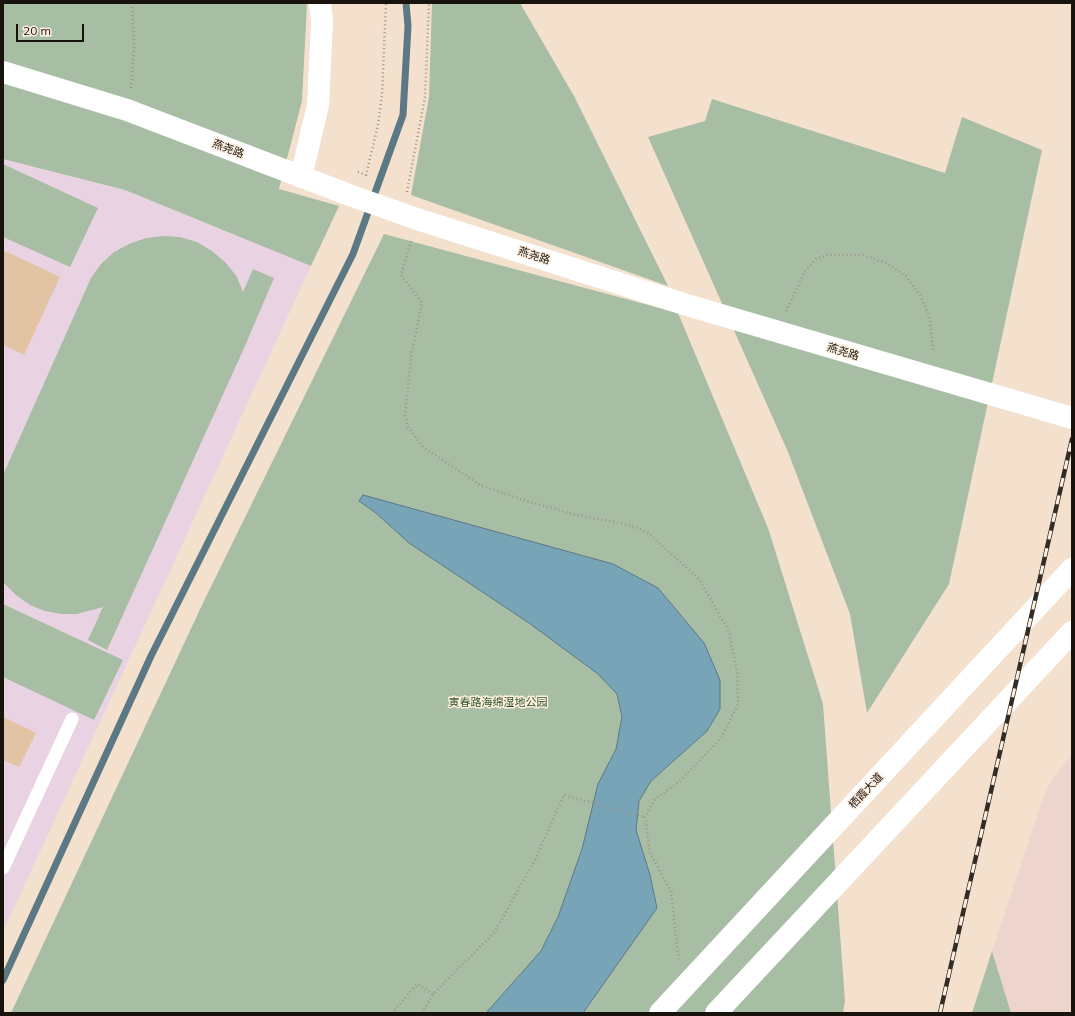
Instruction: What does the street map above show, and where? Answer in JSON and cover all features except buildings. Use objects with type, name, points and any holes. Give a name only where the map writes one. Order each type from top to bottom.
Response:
[{"type":"main road","points":[[301,177],[318,105],[322,22],[320,3]]},
{"type":"main road","name":"燕尧路","points":[[3,72],[127,110],[301,177],[417,219],[687,305],[1072,418]]},
{"type":"main road","name":"栖霞大道","points":[[660,1013],[1072,569]]},
{"type":"main road","points":[[716,1013],[1072,632]]},
{"type":"lane","points":[[3,868],[72,719]]},
{"type":"path","points":[[127,110],[134,47],[132,3]]},
{"type":"path","points":[[351,170],[366,175],[378,125],[382,95],[386,3]]},
{"type":"path","points":[[429,3],[425,97],[406,196],[417,219],[402,275],[422,303],[412,352],[405,415],[408,427],[422,446],[480,485],[526,501],[573,514],[630,525],[647,532],[699,579],[729,632],[736,672],[738,704],[722,737],[680,781],[655,799],[645,818],[650,853],[671,891],[678,955],[682,961]]},
{"type":"path","points":[[785,314],[805,271],[816,259],[827,255],[863,255],[886,263],[906,276],[921,297],[930,318],[934,343],[932,378]]},
{"type":"path","points":[[422,1013],[433,994],[494,933],[534,862],[564,795],[645,818]]},
{"type":"path","points":[[392,1013],[417,984],[433,994]]},
{"type":"shaded area","points":[[3,159],[125,190],[311,266],[3,932]]},
{"type":"shaded area","points":[[1072,753],[1072,1013],[1011,1013],[992,951],[1047,787]]},
{"type":"green space","points":[[3,3],[307,3],[302,101],[279,189],[339,206],[311,266],[125,190],[3,159]]},
{"type":"green space","points":[[432,3],[520,3],[574,96],[668,286],[411,195],[429,97]]},
{"type":"green space","points":[[712,99],[945,173],[962,117],[1042,150],[949,584],[867,713],[850,614],[788,452],[648,137],[705,121]]},
{"type":"green space","points":[[3,164],[98,208],[70,267],[3,237]]},
{"type":"green space","name":"寅春路海绵湿地公园","points":[[384,234],[678,313],[768,528],[823,704],[845,1001],[843,1013],[11,1013],[203,603]]},
{"type":"green space","points":[[163,236],[180,237],[197,242],[212,251],[226,263],[237,277],[243,292],[253,269],[274,278],[245,346],[107,650],[88,640],[103,607],[77,614],[61,614],[45,611],[30,605],[16,595],[3,582],[3,475],[91,278],[101,264],[114,252],[129,244],[146,238]]},
{"type":"green space","points":[[3,604],[123,660],[94,720],[3,677]]},
{"type":"green space","points":[[992,951],[1011,1013],[972,1013]]},
{"type":"water","points":[[363,495],[613,564],[658,588],[704,643],[720,680],[720,709],[707,731],[651,781],[639,801],[636,830],[650,875],[657,908],[583,1013],[486,1013],[541,951],[558,917],[582,849],[598,784],[616,749],[622,717],[617,694],[598,674],[529,623],[409,543],[376,513],[359,501]]},
{"type":"waterway","points":[[3,980],[151,656],[353,254],[403,115],[408,26],[406,3]]},
{"type":"railway","points":[[940,1013],[1072,439]]}]
